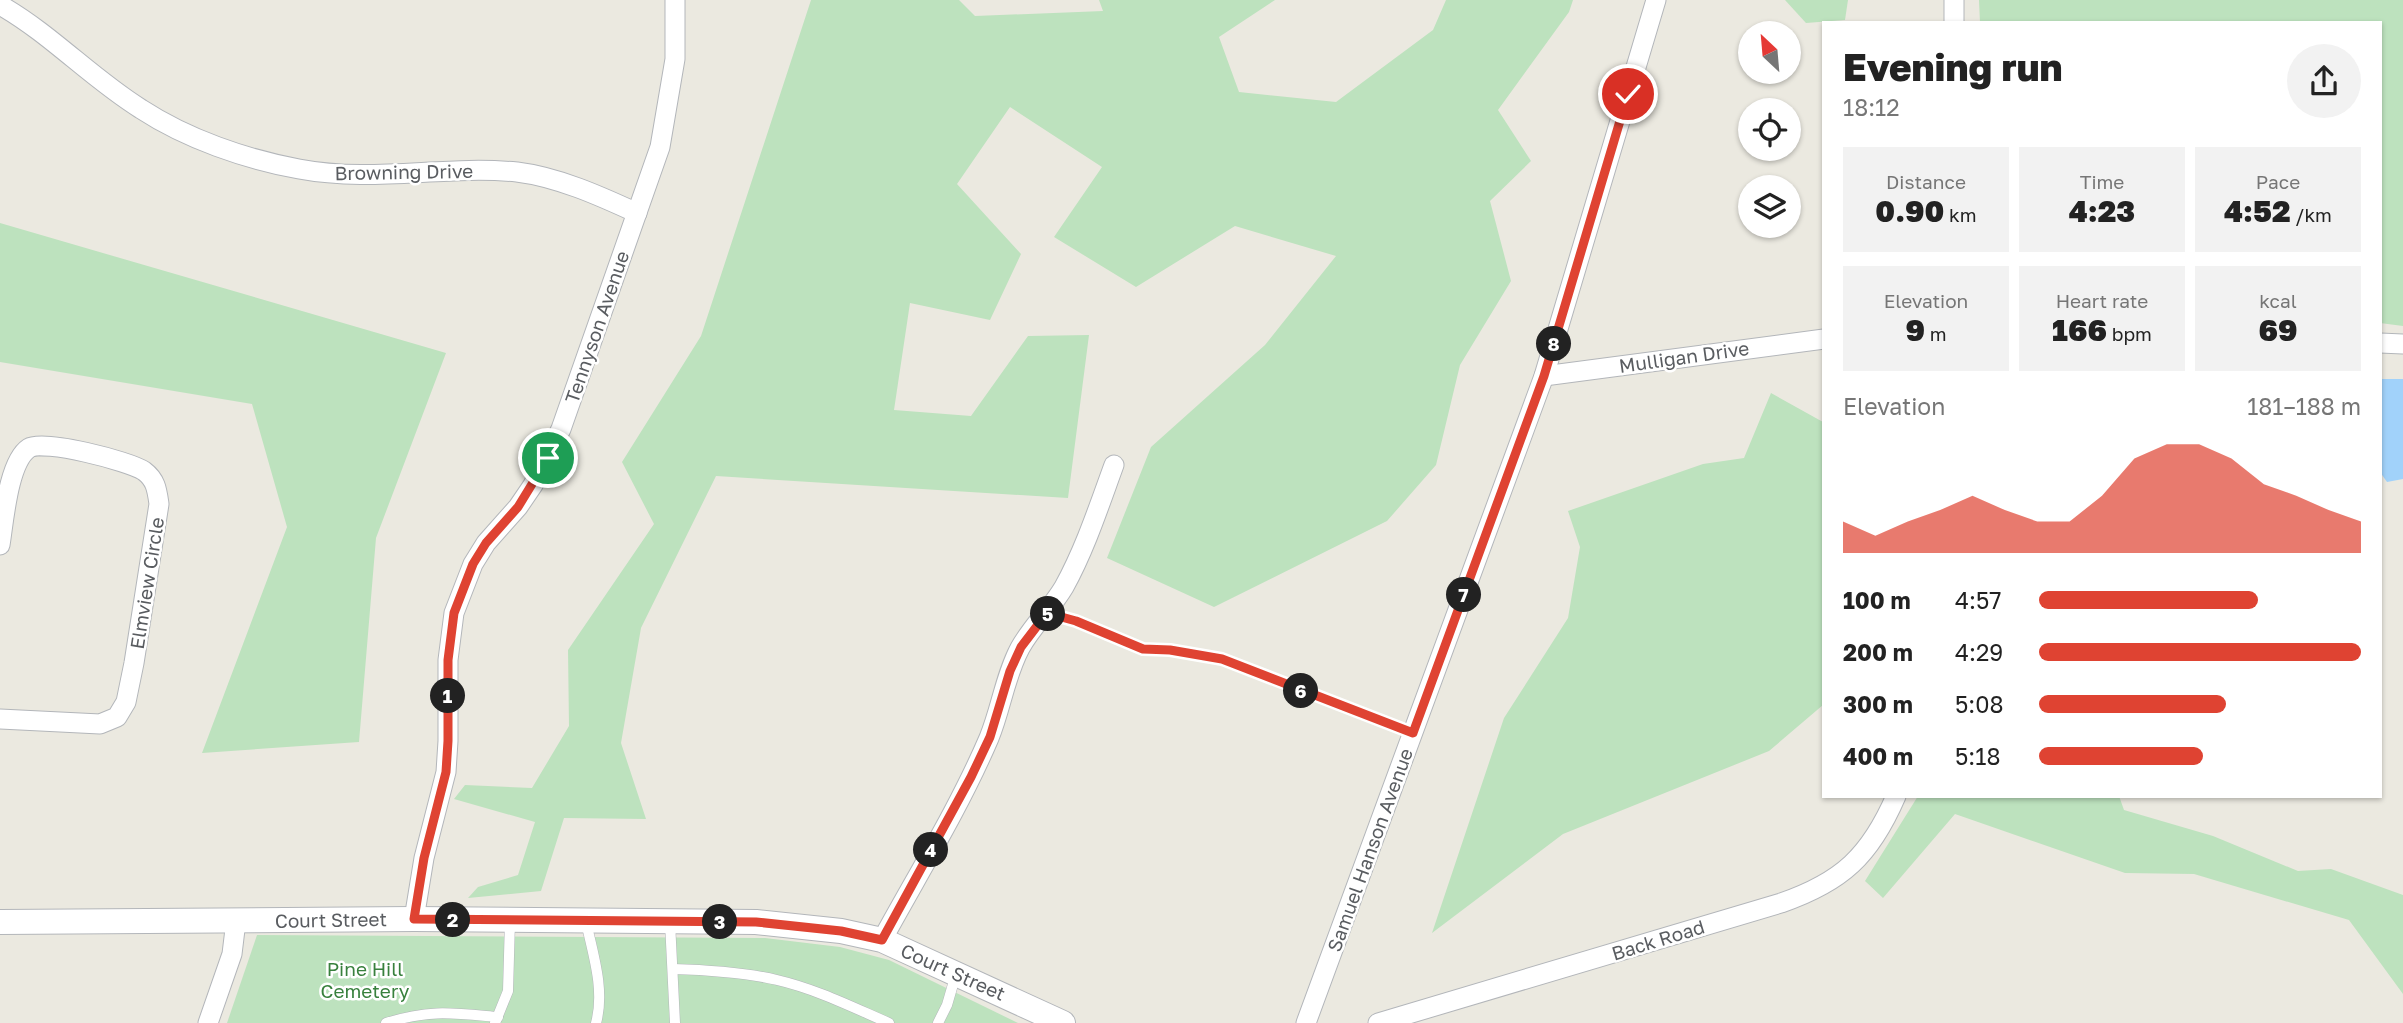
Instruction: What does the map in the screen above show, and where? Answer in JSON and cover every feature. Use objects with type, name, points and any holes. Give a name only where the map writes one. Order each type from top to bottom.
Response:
[{"type":"street","name":"Tennyson Avenue","points":[[414,919],[424,858],[446,772],[448,660],[458,600],[480,554],[518,507],[548,458],[561,429],[660,147],[675,59],[675,0]]},
{"type":"street","name":"Samuel Hanson Avenue","points":[[1306,1023],[1544,376],[1656,0]]},
{"type":"street","points":[[1954,0],[1954,21]]},
{"type":"street","name":"Browning Drive","points":[[0,5],[42,32],[140,109],[170,126],[226,149],[298,169],[349,175],[518,172],[609,200],[637,213]]},
{"type":"street","name":"Mulligan Drive","points":[[1544,376],[1822,339]]},
{"type":"street","points":[[2382,343],[2403,344]]},
{"type":"street","name":"Elmview Circle","points":[[0,545],[18,459],[30,447],[50,445],[113,460],[143,470],[156,484],[159,504],[134,663],[126,702],[117,717],[100,724],[0,719]]},
{"type":"street","points":[[882,940],[990,737],[1010,671],[1021,647],[1047,613],[1074,567],[1094,522],[1114,465]]},
{"type":"street","name":"Back Road","points":[[1378,1023],[1781,904],[1813,891],[1830,883],[1862,855],[1878,832],[1895,798]]},
{"type":"street","name":"Court Street","points":[[0,922],[414,919],[756,922],[799,925],[882,940],[1063,1023]]},
{"type":"street","points":[[208,1023],[232,954],[236,921]]},
{"type":"lane","points":[[1047,613],[1076,621],[1143,649],[1170,650],[1222,659],[1413,733]]},
{"type":"lane","points":[[386,1023],[421,1013],[447,1012],[497,1020],[508,990],[510,921]]},
{"type":"lane","points":[[586,921],[597,976],[600,1008],[596,1023]]},
{"type":"lane","points":[[670,922],[675,1023]]},
{"type":"lane","points":[[673,969],[708,970],[776,980],[826,995],[889,1023]]},
{"type":"lane","points":[[938,1023],[947,1005],[956,973]]},
{"type":"green space","points":[[811,0],[959,0],[975,16],[1103,11],[1099,0],[1275,0],[1219,37],[1239,92],[1336,102],[1433,30],[1446,0],[1573,0],[1569,12],[1498,110],[1531,161],[1490,201],[1511,281],[1460,365],[1436,465],[1387,521],[1214,607],[1107,558],[1151,447],[1265,345],[1336,256],[1235,226],[1136,287],[1054,237],[1102,167],[1010,107],[957,184],[1021,254],[990,320],[910,303],[894,410],[971,416],[1028,336],[1089,335],[1068,498],[716,476],[641,628],[621,743],[646,819],[564,818],[541,891],[468,898],[478,887],[518,875],[535,822],[454,799],[465,785],[532,788],[569,726],[568,650],[654,524],[622,462],[701,336]]},
{"type":"green space","points":[[1785,0],[1848,0],[1845,20],[1806,23]]},
{"type":"green space","points":[[1979,0],[2403,0],[2403,326],[2382,323],[2382,21],[1980,21]]},
{"type":"green space","points":[[0,223],[446,353],[376,538],[359,742],[202,753],[287,527],[252,404],[0,362]]},
{"type":"green space","points":[[1771,393],[1822,421],[1822,706],[1769,751],[1563,834],[1432,933],[1504,718],[1568,618],[1580,547],[1568,511],[1703,464],[1744,458]]},
{"type":"green space","points":[[1917,798],[2120,798],[2124,810],[2213,836],[2298,871],[2331,869],[2403,895],[2403,994],[2349,920],[2194,874],[2125,873],[1955,814],[1883,898],[1865,881]]},
{"type":"green space","name":"Pine Hill Cemetery","points":[[257,935],[765,938],[840,947],[889,960],[1018,1023],[227,1023]]},
{"type":"water","points":[[2382,379],[2403,379],[2403,479],[2387,482],[2382,475]]},
{"type":"route","points":[[548,458],[518,507],[486,543],[473,564],[454,613],[448,660],[446,772],[424,858],[414,919],[756,922],[799,925],[882,940],[990,737],[1010,671],[1021,647],[1047,613],[1076,621],[1143,649],[1170,650],[1222,659],[1413,733],[1544,376],[1628,94]]}]
